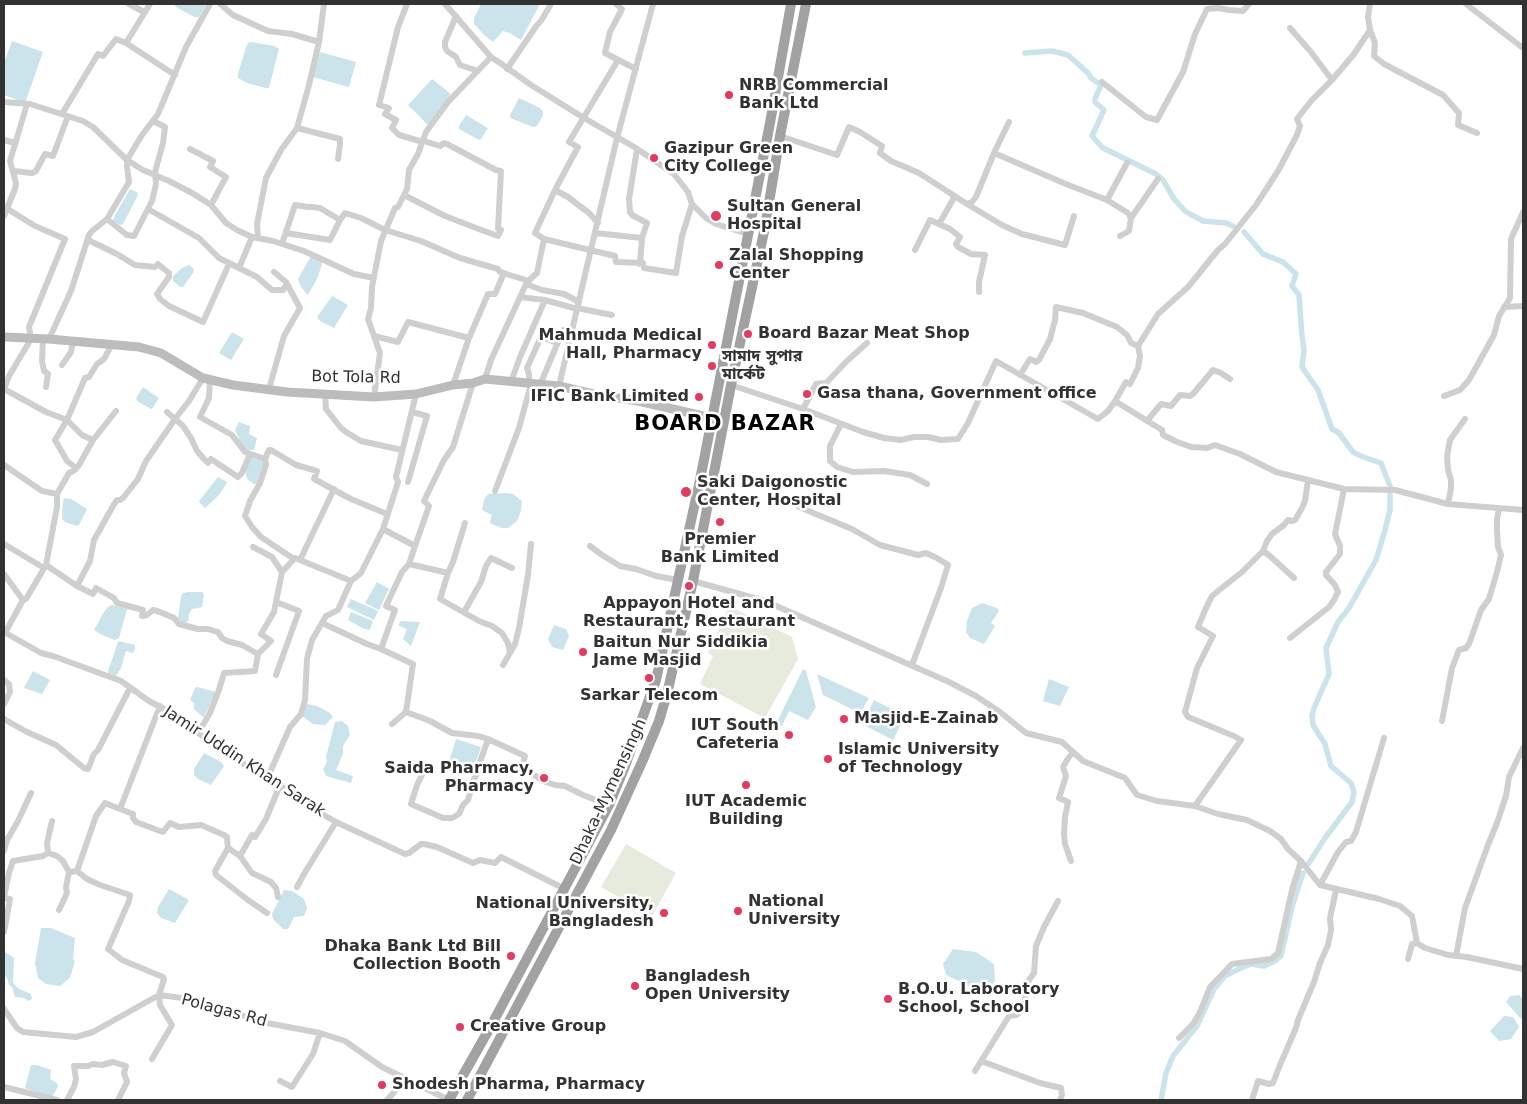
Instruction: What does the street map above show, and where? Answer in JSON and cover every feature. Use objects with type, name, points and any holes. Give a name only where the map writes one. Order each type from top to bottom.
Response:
[{"type":"highway","points":[[449,1100],[492,1024],[609,805],[656,680],[712,418],[770,123],[791,4]]},
{"type":"highway","name":"Dhaka-Mymensingh","points":[[467,1100],[611,830],[659,720],[667,694],[693,581],[731,385],[765,227],[780,136],[806,4]]},
{"type":"main road","name":"Bot Tola Rd","points":[[4,337],[139,347],[161,353],[207,379],[287,392],[374,397],[416,394],[485,379],[559,386],[712,418]]},
{"type":"street","points":[[129,4],[144,12]]},
{"type":"street","points":[[126,43],[150,4]]},
{"type":"street","points":[[46,387],[48,374],[44,371],[42,361],[46,339],[71,290],[88,240],[92,231],[107,219],[129,182],[128,160],[142,135],[158,114],[186,47],[210,4]]},
{"type":"street","points":[[220,4],[233,15],[268,31],[292,34],[318,42]]},
{"type":"street","points":[[239,268],[255,237],[266,178],[281,150],[296,128],[309,85],[324,4]]},
{"type":"street","points":[[404,195],[445,216],[484,231],[498,236],[501,230],[498,229],[502,171],[496,170],[447,144],[444,143],[440,146],[400,135],[392,128],[396,120],[385,114],[389,108],[379,105],[398,27],[407,4]]},
{"type":"street","points":[[507,68],[551,4]]},
{"type":"street","points":[[616,4],[622,9],[610,32],[605,52],[636,69]]},
{"type":"street","points":[[559,386],[617,138],[653,4]]},
{"type":"street","points":[[1102,82],[1146,117],[1157,120],[1183,72],[1195,34],[1208,6],[1243,11],[1249,4]]},
{"type":"street","points":[[1370,4],[1368,17],[1375,43],[1374,56],[1384,64],[1443,95],[1458,113],[1458,125],[1477,133]]},
{"type":"street","points":[[1466,4],[1474,6],[1523,48]]},
{"type":"street","points":[[450,5],[470,34],[491,57],[674,174],[688,192],[692,204],[706,218],[716,224],[748,234]]},
{"type":"street","points":[[456,16],[444,47],[456,57],[460,65],[478,71]]},
{"type":"street","points":[[1290,28],[1312,52],[1332,80]]},
{"type":"street","points":[[731,385],[803,409],[863,432],[902,440],[914,437],[958,440],[968,423],[996,361],[1098,418],[1108,411],[1126,382],[1130,384],[1138,368],[1140,356],[1138,346],[1158,314],[1188,287],[1256,204],[1278,171],[1297,135],[1300,126],[1298,119],[1354,54],[1370,30]]},
{"type":"street","points":[[13,171],[32,173],[36,171],[45,154],[52,156],[65,115],[98,54],[102,56],[116,39],[126,43],[175,75]]},
{"type":"street","points":[[374,397],[380,353],[368,319],[381,241],[395,208],[398,207],[408,189],[409,170],[418,154],[426,132],[448,102],[491,57]]},
{"type":"street","points":[[618,60],[569,142],[578,147],[535,233],[544,238],[615,256],[616,262],[642,265],[676,273],[682,236],[692,204]]},
{"type":"street","points":[[4,102],[27,104],[82,121],[93,127],[128,160],[183,188],[211,205],[226,223],[255,237],[282,244],[325,260],[354,274],[374,278]]},
{"type":"street","points":[[4,216],[15,189],[16,183],[10,161],[27,104]]},
{"type":"street","points":[[107,219],[127,235],[134,236],[152,201],[156,184],[155,175],[165,127],[153,121]]},
{"type":"street","points":[[967,204],[976,197],[1008,122]]},
{"type":"street","points":[[780,136],[837,155],[849,127],[882,146],[880,153],[891,161],[919,173],[1002,225],[1022,234],[1065,244],[1074,216]]},
{"type":"street","points":[[296,128],[340,139],[338,159]]},
{"type":"street","points":[[4,140],[15,143]]},
{"type":"street","points":[[190,149],[213,161],[210,167],[226,177],[211,205]]},
{"type":"street","points":[[637,149],[630,186],[629,207],[632,215],[647,223],[642,238],[642,265]]},
{"type":"street","points":[[994,153],[1107,200],[1128,212],[1131,218]]},
{"type":"street","points":[[1107,200],[1127,163]]},
{"type":"street","points":[[1120,236],[1129,232],[1131,218],[1158,179]]},
{"type":"street","points":[[555,190],[568,197],[598,223]]},
{"type":"street","points":[[939,224],[955,196]]},
{"type":"street","points":[[282,244],[295,205],[320,208],[340,220]]},
{"type":"street","points":[[6,208],[35,226],[66,239],[29,327],[31,339],[9,376],[4,389],[46,412],[67,420],[82,435],[93,440]]},
{"type":"street","points":[[148,209],[199,238],[214,254],[257,277],[272,290],[283,290],[287,284]]},
{"type":"street","points":[[1444,396],[1460,390],[1469,380],[1494,335],[1499,316],[1510,298],[1512,239],[1523,212]]},
{"type":"street","points":[[286,233],[330,240],[345,213],[361,218],[385,230],[421,241],[460,258],[498,269],[500,272],[542,290],[564,294],[578,306]]},
{"type":"street","points":[[915,250],[930,220],[950,229],[960,237],[956,244],[958,247],[970,254],[985,255],[979,282],[979,292]]},
{"type":"street","points":[[595,233],[642,238]]},
{"type":"street","points":[[485,379],[491,360],[520,297],[527,283],[537,273],[544,238]]},
{"type":"street","points":[[88,240],[135,265],[155,267],[158,264],[170,276],[157,294],[160,299],[169,306],[203,322],[230,264]]},
{"type":"street","points":[[269,389],[284,336],[300,308],[287,284],[274,272]]},
{"type":"street","points":[[453,385],[468,338],[488,294],[495,294],[504,273]]},
{"type":"street","points":[[520,297],[578,306],[612,315]]},
{"type":"street","points":[[511,382],[520,357],[546,300]]},
{"type":"street","points":[[1504,307],[1523,306]]},
{"type":"street","points":[[1020,375],[1030,360],[1036,362],[1039,360],[1050,340],[1056,307],[1083,313],[1117,327],[1127,335],[1131,343],[1138,346]]},
{"type":"street","points":[[374,336],[398,342],[408,322],[468,338]]},
{"type":"street","points":[[495,491],[534,384],[563,330],[573,331]]},
{"type":"street","points":[[534,384],[527,368],[541,337],[557,342]]},
{"type":"street","points":[[62,365],[71,352],[73,341]]},
{"type":"street","points":[[803,409],[816,384],[826,383],[866,343]]},
{"type":"street","points":[[76,468],[67,461],[56,440],[67,420],[84,378],[89,377],[97,364],[104,359],[111,346]]},
{"type":"street","points":[[1147,421],[1161,404],[1170,406],[1180,395],[1190,396],[1193,394],[1213,370],[1230,379]]},
{"type":"street","points":[[77,586],[90,561],[94,540],[112,506],[117,500],[123,498],[138,479],[146,461],[175,419],[207,379]]},
{"type":"street","points":[[207,379],[209,398],[200,417],[232,435],[244,452],[266,459]]},
{"type":"street","points":[[381,649],[396,610],[386,606],[402,572],[409,564],[429,506],[424,501],[444,460],[453,447],[473,383]]},
{"type":"street","points":[[325,393],[326,409],[346,432],[361,440],[402,450]]},
{"type":"street","points":[[267,779],[290,727],[301,714],[305,700],[307,659],[312,640],[326,616],[338,610],[351,581],[361,574],[383,529],[398,482],[396,477],[416,394]]},
{"type":"street","points":[[1114,401],[1162,430],[1163,435],[1190,447],[1207,448],[1215,445],[1240,454],[1276,472],[1344,489],[1395,490],[1448,504],[1523,510]]},
{"type":"street","points":[[4,633],[45,566],[57,507],[57,494],[69,473],[76,468],[93,440],[116,411]]},
{"type":"street","points":[[167,412],[187,432],[197,451],[208,462],[211,459],[238,477],[242,473],[250,454]]},
{"type":"street","points":[[408,482],[427,416],[412,412]]},
{"type":"street","points":[[1448,504],[1451,488],[1447,456],[1450,440],[1465,419]]},
{"type":"street","points":[[841,424],[830,446],[830,461],[837,467],[853,472],[884,471],[910,475],[926,484]]},
{"type":"street","points":[[351,581],[297,559],[261,537],[252,527],[246,516],[250,501],[260,483],[269,450],[296,465],[317,471],[314,480],[387,514]]},
{"type":"street","points":[[4,465],[42,491],[57,494]]},
{"type":"street","points":[[1195,806],[1241,740],[1188,717],[1185,712],[1196,668],[1213,636],[1198,627],[1212,596],[1242,572],[1263,551],[1267,540],[1272,534],[1284,526],[1288,520],[1292,522],[1295,520],[1304,501],[1308,480]]},
{"type":"street","points":[[1290,638],[1329,607],[1338,592],[1335,585],[1326,576],[1326,572],[1340,554],[1340,546],[1335,534],[1344,489]]},
{"type":"street","points":[[198,732],[210,713],[224,673],[255,671],[258,654],[271,640],[261,634],[274,612],[282,572],[297,559],[334,490]]},
{"type":"street","points":[[799,507],[857,532],[880,545],[918,555],[926,553],[948,565],[912,665]]},
{"type":"street","points":[[1442,721],[1452,668],[1459,650],[1466,648],[1469,644],[1482,610],[1489,599],[1497,572],[1501,555],[1498,547],[1497,530],[1499,508]]},
{"type":"street","points":[[465,523],[440,599],[502,633],[508,643],[510,652]]},
{"type":"street","points":[[383,529],[415,546]]},
{"type":"street","points":[[4,544],[93,594],[96,588],[114,598],[117,604],[143,610],[142,616],[147,615],[153,610],[174,618],[179,624],[218,632],[227,642],[242,645],[258,654]]},
{"type":"street","points":[[503,665],[515,644],[519,628],[531,544]]},
{"type":"street","points":[[590,546],[620,566],[678,580]]},
{"type":"street","points":[[253,547],[272,557],[282,572]]},
{"type":"street","points":[[1263,551],[1294,578]]},
{"type":"street","points":[[464,612],[481,582],[486,566],[491,558],[512,568]]},
{"type":"street","points":[[409,564],[448,573]]},
{"type":"street","points":[[4,574],[23,600]]},
{"type":"street","points":[[693,581],[765,601],[912,665],[976,696],[1026,733],[1062,742],[1083,761],[1125,778],[1137,796],[1157,802],[1195,806],[1218,814],[1247,820],[1282,839],[1320,885],[1400,906],[1412,916],[1417,943],[1425,948],[1448,955],[1523,969]]},
{"type":"street","points":[[276,602],[299,611],[276,676]]},
{"type":"street","points":[[322,623],[413,664],[406,712],[392,724]]},
{"type":"street","name":"Jamir Uddin Khan Sarak","points":[[4,633],[41,653],[121,681],[149,701],[182,718],[206,740],[300,798],[310,807],[336,822],[405,854],[424,844],[437,847],[473,863],[480,860],[495,863],[501,857],[565,888]]},
{"type":"street","points":[[4,680],[8,684],[10,692],[4,704]]},
{"type":"street","points":[[4,719],[56,746],[84,768],[88,769],[94,754],[98,750],[130,688]]},
{"type":"street","points":[[120,809],[160,706]]},
{"type":"street","points":[[406,712],[430,721],[452,733],[488,739],[525,756],[522,767],[543,781],[564,786],[609,805]]},
{"type":"street","points":[[1320,885],[1338,852],[1346,842],[1351,841],[1356,832],[1384,738]]},
{"type":"street","points":[[426,767],[416,785],[411,804],[443,818],[452,818],[459,814],[468,800],[488,739]]},
{"type":"street","points":[[1456,956],[1465,908],[1497,823],[1506,796],[1509,777],[1523,748]]},
{"type":"street","points":[[1071,861],[1065,844],[1064,833],[1068,802],[1059,798],[1066,776],[1063,766],[1073,752]]},
{"type":"street","points":[[240,856],[252,835],[255,837],[266,819],[280,786]]},
{"type":"street","points":[[4,851],[7,840],[31,793]]},
{"type":"street","points":[[77,871],[96,816],[105,803],[134,814],[133,818],[136,822],[163,832],[170,823],[179,827],[201,825],[227,837],[228,848],[215,871],[216,875],[267,913]]},
{"type":"street","points":[[48,853],[47,843],[52,821]]},
{"type":"street","points":[[297,887],[336,822]]},
{"type":"street","points":[[228,848],[240,856],[252,873],[271,882],[276,888],[278,897]]},
{"type":"street","points":[[4,932],[10,899],[4,898],[13,862],[48,853],[57,856],[63,861],[69,872],[66,887],[67,893],[59,910]]},
{"type":"street","points":[[1178,1038],[1193,1024],[1210,987],[1232,964],[1271,959],[1278,953],[1292,890],[1302,861]]},
{"type":"street","points":[[69,872],[77,871],[88,879],[110,889],[130,895],[108,949],[122,960],[164,979],[159,996],[161,1008],[172,1025],[152,1059]]},
{"type":"street","points":[[1252,1100],[1258,1081],[1269,1084],[1274,1082],[1296,1028],[1328,945],[1331,930],[1330,918],[1336,890]]},
{"type":"street","points":[[975,1071],[1009,1016],[1023,1010],[1029,980],[1034,972],[1036,946],[1058,901]]},
{"type":"street","points":[[1408,959],[1412,944],[1417,943]]},
{"type":"street","name":"Polagas Rd","points":[[4,1009],[17,1028],[23,1032],[76,1037],[93,1032],[159,996],[190,999],[267,1023],[320,1033],[345,1041],[382,1067],[449,1100]]},
{"type":"street","points":[[280,1080],[292,1087],[313,1054],[320,1033]]},
{"type":"street","points":[[981,1061],[1040,1083],[1061,1088],[1062,1095],[1060,1100]]},
{"type":"street","points":[[67,1100],[74,1088],[76,1078],[74,1066],[102,1065],[113,1062],[126,1066],[124,1073],[127,1082],[118,1100]]},
{"type":"street","points":[[387,1100],[406,1079]]},
{"type":"street","points":[[4,1087],[57,1100]]},
{"type":"shaded area","points":[[729,606],[792,637],[798,659],[765,718],[700,684],[713,656],[708,653]]},
{"type":"shaded area","points":[[626,844],[676,873],[652,916],[601,887]]},
{"type":"water","points":[[174,4],[205,4],[205,6],[199,17],[194,17]]},
{"type":"water","points":[[481,4],[540,4],[521,40],[503,31],[493,42],[474,24],[474,18]]},
{"type":"water","points":[[12,41],[43,52],[25,103],[4,95],[4,63]]},
{"type":"water","points":[[248,43],[274,46],[279,49],[269,88],[247,83],[238,78],[246,47]]},
{"type":"water","points":[[320,52],[356,62],[349,87],[313,77]]},
{"type":"water","points":[[432,79],[451,94],[428,125],[408,105]]},
{"type":"water","points":[[519,98],[543,111],[543,116],[537,126],[533,127],[510,118]]},
{"type":"water","points":[[466,115],[488,128],[481,139],[479,140],[459,129]]},
{"type":"water","points":[[130,189],[137,192],[138,195],[123,224],[120,225],[113,221]]},
{"type":"water","points":[[311,256],[322,261],[322,264],[317,279],[308,295],[301,287],[298,279]]},
{"type":"water","points":[[189,265],[194,269],[193,273],[183,287],[180,287],[173,281],[173,276]]},
{"type":"water","points":[[332,296],[348,305],[334,328],[320,321],[317,317]]},
{"type":"water","points":[[232,332],[244,339],[231,360],[219,353]]},
{"type":"water","points":[[143,387],[159,398],[151,409],[137,401],[136,398]]},
{"type":"water","points":[[239,422],[250,426],[249,434],[257,438],[254,450],[244,450],[235,430]]},
{"type":"water","points":[[251,457],[264,462],[257,484],[248,480],[246,476],[246,468]]},
{"type":"water","points":[[218,477],[227,482],[218,496],[205,508],[199,501]]},
{"type":"water","points":[[488,494],[513,494],[522,501],[521,511],[517,521],[508,528],[502,528],[491,524],[492,515],[482,510],[484,500]]},
{"type":"water","points":[[65,498],[71,499],[87,509],[77,526],[62,519],[63,501]]},
{"type":"water","points":[[377,582],[389,589],[379,610],[365,603]]},
{"type":"water","points":[[202,592],[204,594],[202,607],[192,609],[188,622],[182,623],[178,618],[181,597],[183,593]]},
{"type":"water","points":[[351,599],[378,611],[374,620],[347,607]]},
{"type":"water","points":[[982,603],[997,608],[999,611],[991,623],[995,626],[984,644],[970,638],[966,632],[967,621],[972,608]]},
{"type":"water","points":[[112,605],[127,609],[119,638],[115,640],[94,630],[104,612]]},
{"type":"water","points":[[351,612],[373,621],[370,629],[362,628],[348,620]]},
{"type":"water","points":[[401,621],[420,622],[411,646],[403,639],[407,629],[398,625]]},
{"type":"water","points":[[554,625],[566,629],[569,636],[563,650],[552,647],[548,639]]},
{"type":"water","points":[[119,641],[135,645],[135,649],[133,653],[126,651],[121,668],[116,676],[108,673],[108,671]]},
{"type":"water","points":[[803,669],[806,671],[816,707],[808,720],[789,711],[782,726],[776,724]]},
{"type":"water","points":[[33,671],[50,680],[42,694],[24,688]]},
{"type":"water","points":[[817,674],[869,698],[860,713],[823,695]]},
{"type":"water","points":[[1049,679],[1069,687],[1060,706],[1043,701]]},
{"type":"water","points":[[197,687],[216,692],[204,717],[194,709],[194,703],[190,700]]},
{"type":"water","points":[[874,700],[905,716],[893,740],[862,724]]},
{"type":"water","points":[[307,704],[317,706],[330,713],[333,717],[325,725],[313,724],[302,716]]},
{"type":"water","points":[[342,721],[348,726],[350,735],[343,746],[343,754],[336,770],[353,776],[351,783],[326,776],[323,769],[327,762],[326,757],[335,722]]},
{"type":"water","points":[[456,739],[481,747],[473,770],[449,762]]},
{"type":"water","points":[[204,753],[221,762],[224,766],[211,785],[194,775],[194,769]]},
{"type":"water","points":[[169,889],[189,900],[175,923],[161,918],[157,913],[158,907]]},
{"type":"water","points":[[284,890],[292,891],[304,899],[307,908],[304,916],[294,917],[288,929],[283,929],[273,919],[272,914]]},
{"type":"water","points":[[41,928],[51,928],[75,938],[73,959],[75,961],[70,978],[60,986],[46,984],[38,978],[35,963]]},
{"type":"water","points":[[953,949],[976,952],[994,964],[995,981],[988,990],[977,990],[946,975],[943,964]]},
{"type":"water","points":[[4,951],[14,958],[13,983],[19,989],[31,994],[32,999],[28,1001],[24,998],[15,997],[12,987],[4,975]]},
{"type":"water","points":[[1519,995],[1523,999],[1523,1017],[1521,1019],[1506,1002],[1510,996]]},
{"type":"water","points":[[1504,1016],[1513,1017],[1519,1027],[1511,1039],[1499,1041],[1490,1031]]},
{"type":"water","points":[[31,1065],[51,1070],[50,1079],[57,1083],[58,1086],[53,1096],[49,1097],[25,1088]]},
{"type":"waterway","points":[[1025,53],[1052,51],[1068,55],[1091,78],[1101,85],[1095,102],[1104,110],[1092,136],[1103,148],[1156,174],[1163,180],[1174,199],[1185,211],[1203,221],[1226,223],[1233,226]]},
{"type":"waterway","points":[[1244,232],[1263,254],[1283,262],[1296,274],[1292,286],[1299,295],[1304,350],[1302,367],[1318,390],[1332,429],[1339,433],[1353,452],[1381,463],[1390,486]]},
{"type":"waterway","points":[[1309,863],[1352,802],[1354,792],[1351,783],[1331,766],[1325,744],[1313,725],[1312,716],[1314,708],[1329,674],[1326,648],[1338,622],[1349,608],[1376,560],[1390,510],[1390,495]]},
{"type":"waterway","points":[[1161,1100],[1166,1073],[1173,1056],[1197,1026],[1214,989],[1225,976],[1243,967],[1252,964],[1264,966],[1281,956],[1292,907],[1303,873]]},
{"type":"place","name":"NRB Commercial Bank Ltd","points":[[729,95]]},
{"type":"place","name":"Gazipur Green City College","points":[[654,158]]},
{"type":"place","name":"Sultan General Hospital","points":[[716,216]]},
{"type":"place","name":"Zalal Shopping Center","points":[[719,265]]},
{"type":"place","name":"Board Bazar Meat Shop","points":[[748,334]]},
{"type":"place","name":"Mahmuda Medical Hall, Pharmacy","points":[[712,345]]},
{"type":"place","name":"সামাদ সুপার মার্কেট","points":[[712,366]]},
{"type":"place","name":"Gasa thana, Government office","points":[[807,394]]},
{"type":"place","name":"IFIC Bank Limited","points":[[699,397]]},
{"type":"place","name":"Saki Daigonostic Center, Hospital","points":[[686,492]]},
{"type":"place","name":"Premier Bank Limited","points":[[720,522]]},
{"type":"place","name":"Appayon Hotel and Restaurant, Restaurant","points":[[689,586]]},
{"type":"place","name":"Baitun Nur Siddikia Jame Masjid","points":[[583,652]]},
{"type":"place","name":"Sarkar Telecom","points":[[649,678]]},
{"type":"place","name":"Masjid-E-Zainab","points":[[844,719]]},
{"type":"place","name":"IUT South Cafeteria","points":[[789,735]]},
{"type":"place","name":"Islamic University of Technology","points":[[828,759]]},
{"type":"place","name":"Saida Pharmacy, Pharmacy","points":[[544,778]]},
{"type":"place","name":"IUT Academic Building","points":[[746,785]]},
{"type":"place","name":"National University","points":[[738,911]]},
{"type":"place","name":"National University, Bangladesh","points":[[664,913]]},
{"type":"place","name":"Dhaka Bank Ltd Bill Collection Booth","points":[[511,956]]},
{"type":"place","name":"Bangladesh Open University","points":[[635,986]]},
{"type":"place","name":"B.O.U. Laboratory School, School","points":[[888,999]]},
{"type":"place","name":"Creative Group","points":[[460,1027]]},
{"type":"place","name":"Shodesh Pharma, Pharmacy","points":[[382,1085]]},
{"type":"district","name":"BOARD BAZAR","points":[[725,425]]}]
